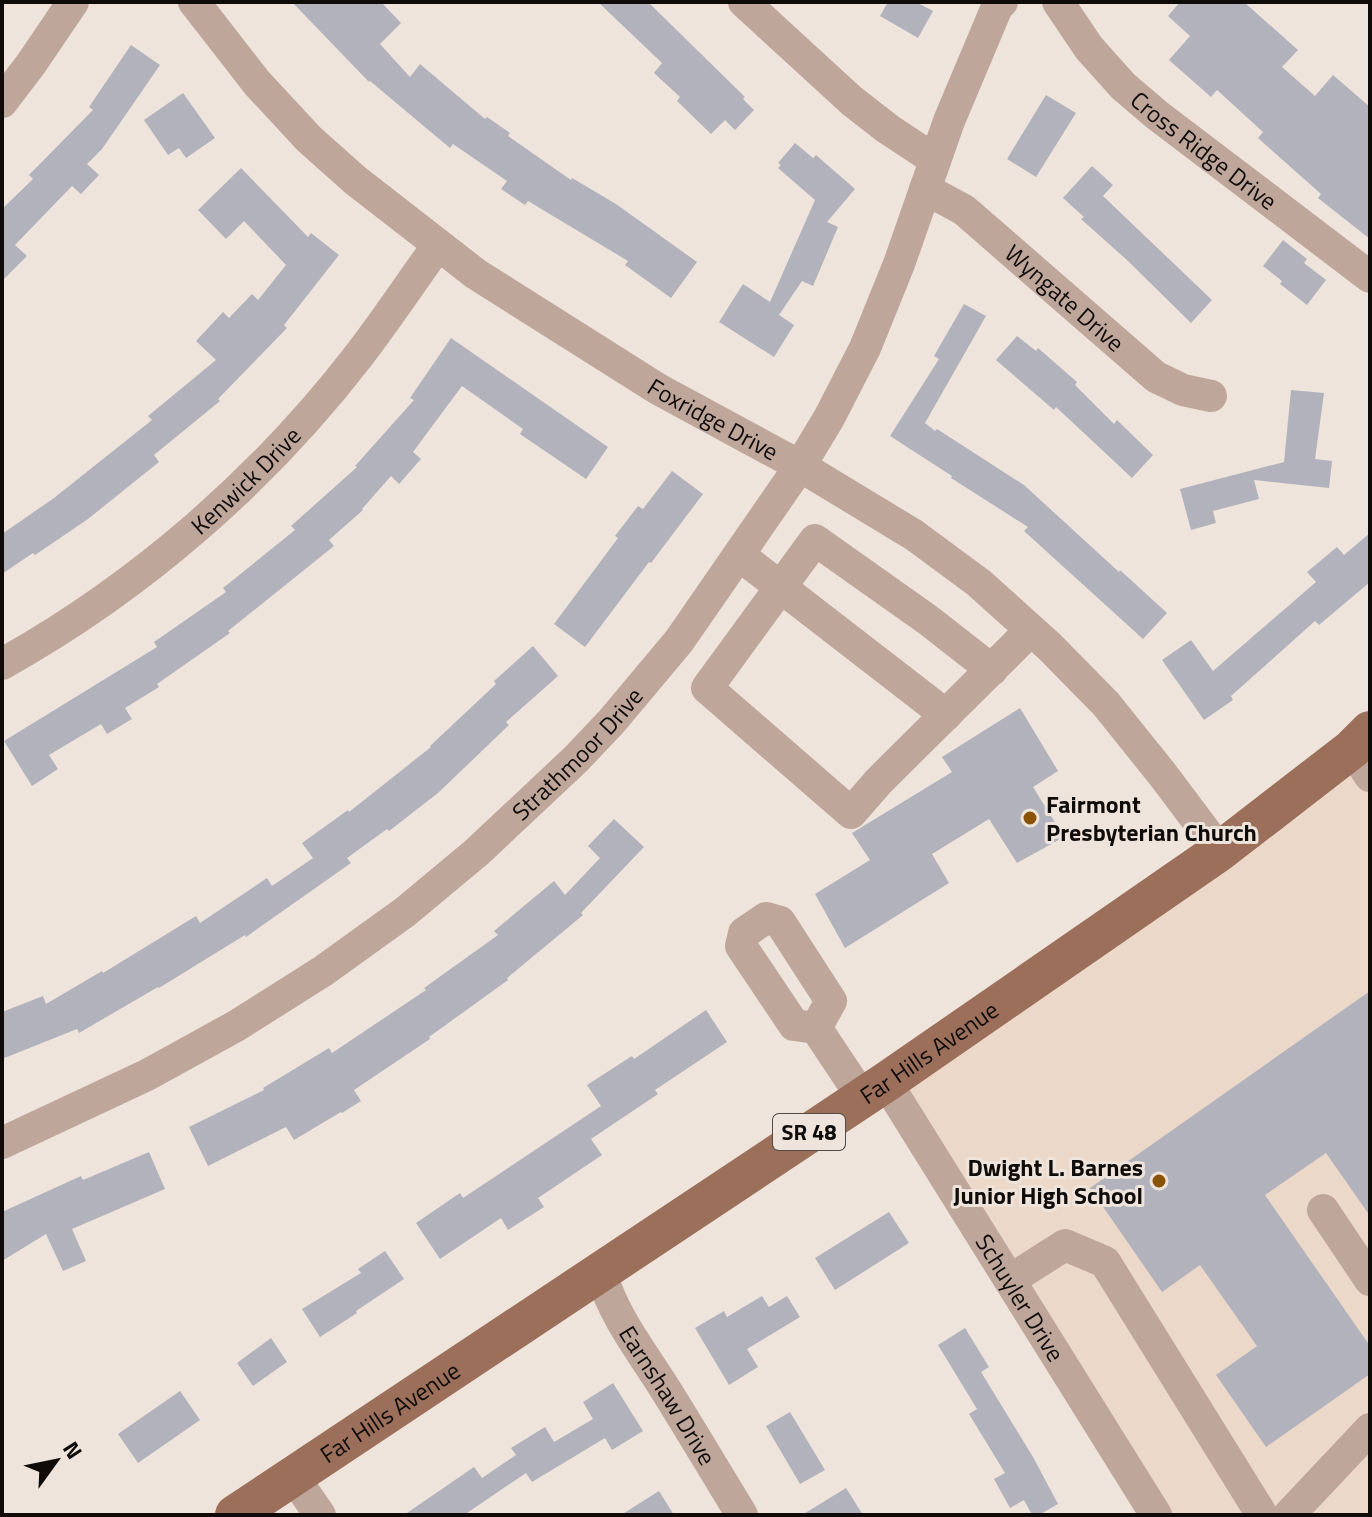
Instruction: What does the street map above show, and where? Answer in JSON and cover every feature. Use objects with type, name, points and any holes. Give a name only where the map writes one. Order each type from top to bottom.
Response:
[{"type":"main road","name":"Far Hills Avenue","points":[[237,1514],[874,1090],[1364,752]]},
{"type":"street","points":[[2,102],[73,2]]},
{"type":"street","name":"Foxridge Drive","points":[[194,2],[257,83],[309,139],[355,180],[476,274],[658,389],[800,466],[914,535],[979,583],[1050,647],[1106,704],[1220,851]]},
{"type":"street","name":"Wyngate Drive","points":[[744,2],[852,101],[888,129],[964,210],[1156,377],[1183,390],[1211,396]]},
{"type":"street","points":[[930,175],[949,121],[997,7],[1002,2]]},
{"type":"street","name":"Cross Ridge Drive","points":[[1058,2],[1089,48],[1123,86],[1370,277]]},
{"type":"street","name":"Strathmoor Drive","points":[[2,1143],[147,1075],[236,1026],[323,971],[405,912],[477,852],[576,759],[679,641],[800,466],[865,348],[930,175]]},
{"type":"street","name":"Kenwick Drive","points":[[2,664],[107,598],[172,548],[244,484],[360,354],[438,245]]},
{"type":"street","points":[[992,670],[928,620],[815,540],[707,688],[851,813],[879,781],[992,670],[1031,630]]},
{"type":"street","points":[[739,555],[946,715]]},
{"type":"street","name":"Schuyler Drive","points":[[816,1028],[874,1090],[1010,1280],[1156,1515]]},
{"type":"street","points":[[1323,1210],[1370,1280]]},
{"type":"street","points":[[1010,1280],[1065,1245],[1105,1262],[1262,1515]]},
{"type":"street","name":"Earnshaw Drive","points":[[600,1271],[618,1317],[742,1515]]},
{"type":"street","points":[[1289,1515],[1370,1429]]},
{"type":"street","points":[[293,1476],[320,1515]]},
{"type":"shaded area","name":"Dwight L. Barnes Junior High School","points":[[1352,749],[1370,776],[1370,1515],[1156,1515],[886,1082]]},
{"type":"building","points":[[292,2],[381,2],[401,23],[380,44],[410,77],[420,64],[485,119],[487,117],[510,133],[508,136],[571,180],[616,204],[697,262],[671,298],[625,265],[628,261],[528,201],[525,205],[501,189],[507,181],[453,144],[450,148],[369,82]]},
{"type":"building","points":[[598,2],[648,2],[745,97],[743,99],[754,110],[735,130],[725,120],[711,134],[677,101],[680,97],[654,73],[662,63]]},
{"type":"building","points":[[888,2],[916,2],[933,11],[918,38],[880,16]]},
{"type":"building","points":[[1180,2],[1244,2],[1298,50],[1282,67],[1315,96],[1333,75],[1370,107],[1370,239],[1318,198],[1321,194],[1258,138],[1263,132],[1217,90],[1211,97],[1169,60],[1190,36],[1168,16]]},
{"type":"building","points":[[131,45],[160,65],[102,149],[87,164],[99,175],[81,194],[72,186],[15,245],[27,256],[2,281],[2,209],[33,179],[29,175],[93,110],[89,107]]},
{"type":"building","points":[[183,93],[215,138],[186,158],[179,148],[168,155],[144,120]]},
{"type":"building","points":[[1046,95],[1076,113],[1036,177],[1007,159]]},
{"type":"building","points":[[795,143],[813,158],[816,155],[855,189],[827,222],[838,227],[813,286],[802,281],[779,315],[794,325],[774,357],[719,322],[743,284],[770,302],[815,200],[778,168],[781,165],[778,163]]},
{"type":"building","points":[[1092,166],[1113,185],[1103,196],[1212,300],[1191,323],[1081,219],[1084,217],[1063,198]]},
{"type":"building","points":[[241,168],[308,237],[311,233],[339,255],[284,325],[287,328],[218,399],[220,401],[154,455],[159,462],[88,519],[2,574],[2,534],[54,498],[152,420],[148,416],[216,360],[196,341],[223,312],[229,318],[252,294],[258,300],[286,265],[244,221],[226,239],[198,210]]},
{"type":"building","points":[[1283,240],[1307,259],[1304,263],[1326,280],[1307,305],[1263,266]]},
{"type":"building","points":[[964,304],[986,316],[925,423],[1024,485],[1167,613],[1143,639],[1024,531],[1028,527],[890,436],[939,359],[934,356]]},
{"type":"building","points":[[1017,336],[1036,351],[1038,348],[1077,382],[1075,385],[1114,424],[1117,420],[1153,455],[1132,478],[1056,407],[1054,410],[996,360]]},
{"type":"building","points":[[451,338],[608,447],[586,479],[520,434],[523,429],[462,386],[413,452],[421,459],[399,484],[391,476],[363,510],[329,540],[334,546],[228,631],[230,633],[157,684],[159,687],[125,708],[132,719],[107,734],[101,724],[49,755],[58,769],[32,786],[4,741],[157,647],[154,642],[226,592],[223,588],[295,530],[291,526],[357,467],[414,400],[410,398]]},
{"type":"building","points":[[1291,390],[1324,393],[1315,459],[1332,461],[1329,488],[1254,480],[1259,499],[1213,511],[1216,523],[1191,530],[1180,489],[1284,462]]},
{"type":"building","points":[[672,471],[703,494],[585,647],[554,624],[638,506],[643,509]]},
{"type":"building","points":[[1370,533],[1370,582],[1319,625],[1315,621],[1231,696],[1233,700],[1204,720],[1162,660],[1191,640],[1213,671],[1316,582],[1307,572],[1337,547],[1344,555]]},
{"type":"building","points":[[533,646],[558,676],[506,722],[509,725],[438,793],[389,831],[387,829],[347,858],[351,863],[246,937],[79,1033],[77,1029],[2,1059],[2,1012],[43,996],[46,1004],[196,916],[200,923],[267,878],[272,886],[313,858],[302,843],[349,812],[431,747],[496,684],[494,681]]},
{"type":"building","points":[[1020,708],[1058,771],[1033,787],[1064,837],[1017,863],[989,819],[932,854],[949,883],[845,948],[815,894],[870,860],[852,833],[952,772],[942,757]]},
{"type":"building","points":[[614,819],[644,847],[581,913],[583,915],[508,980],[430,1039],[354,1090],[361,1101],[342,1113],[294,1140],[286,1127],[208,1166],[189,1127],[264,1090],[329,1048],[332,1053],[426,990],[424,988],[498,935],[494,931],[554,881],[565,895],[600,858],[588,846]]},
{"type":"building","points":[[1370,991],[1370,1216],[1326,1153],[1265,1195],[1370,1346],[1370,1374],[1266,1447],[1216,1375],[1257,1346],[1200,1265],[1162,1292],[1090,1188]]},
{"type":"building","points":[[706,1010],[727,1042],[655,1090],[658,1094],[591,1139],[602,1155],[538,1198],[544,1207],[508,1230],[501,1218],[440,1259],[416,1223],[460,1193],[463,1198],[601,1106],[587,1085],[632,1056],[634,1059]]},
{"type":"building","points":[[149,1152],[165,1189],[72,1229],[86,1261],[63,1271],[46,1234],[2,1261],[2,1212],[81,1176],[83,1180]]},
{"type":"building","points":[[889,1212],[909,1243],[835,1290],[815,1258]]},
{"type":"building","points":[[385,1251],[404,1279],[320,1337],[302,1309],[361,1273],[358,1269]]},
{"type":"building","points":[[762,1296],[769,1307],[787,1296],[800,1317],[747,1349],[758,1367],[729,1385],[695,1328],[724,1311],[727,1317]]},
{"type":"building","points":[[965,1328],[989,1367],[981,1372],[1058,1504],[1039,1515],[1032,1515],[1024,1500],[1010,1508],[994,1479],[1005,1473],[969,1414],[977,1409],[938,1345]]},
{"type":"building","points":[[271,1338],[287,1362],[253,1386],[237,1363]]},
{"type":"building","points":[[613,1383],[643,1431],[612,1450],[605,1438],[532,1482],[526,1473],[464,1515],[404,1515],[474,1467],[482,1478],[516,1455],[511,1448],[545,1427],[554,1442],[593,1419],[583,1402]]},
{"type":"building","points":[[180,1391],[200,1420],[138,1463],[118,1434]]},
{"type":"building","points":[[790,1412],[825,1470],[800,1484],[766,1426]]},
{"type":"building","points":[[846,1488],[863,1515],[802,1515]]},
{"type":"building","points":[[659,1491],[674,1515],[621,1515]]},
{"type":"place","name":"Fairmont Presbyterian Church","points":[[1030,818]]},
{"type":"place","name":"Dwight L. Barnes Junior High School","points":[[1159,1181]]}]
